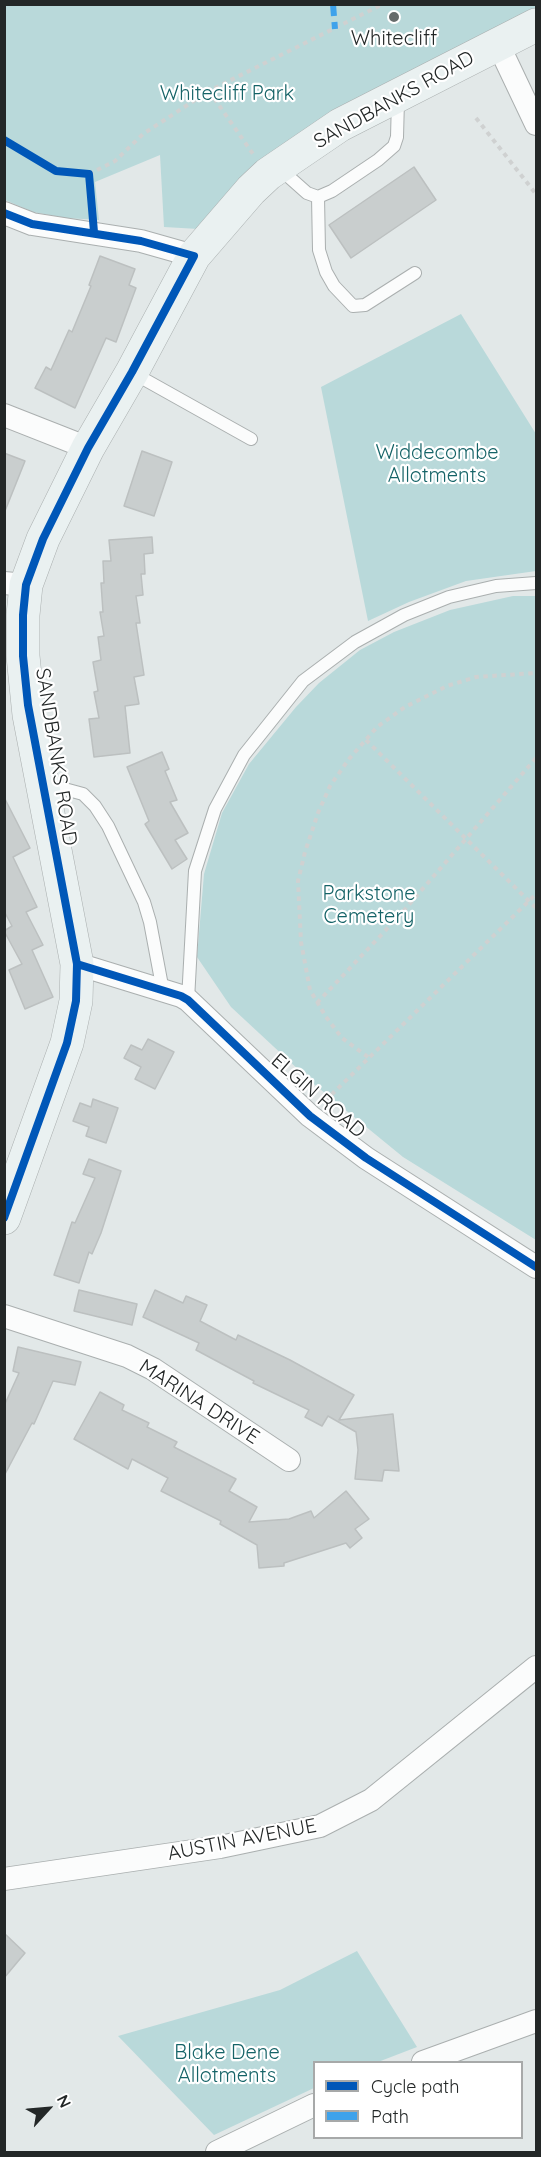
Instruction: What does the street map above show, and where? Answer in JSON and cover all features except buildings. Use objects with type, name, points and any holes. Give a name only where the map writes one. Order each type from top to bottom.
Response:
[{"type":"main road","name":"SANDBANKS ROAD","points":[[4,1218],[11,1179],[67,1043],[76,1000],[77,964],[29,715],[23,656],[23,615],[15,584],[43,539],[88,448],[194,256],[251,189],[340,125],[537,25]]},
{"type":"street","points":[[498,44],[537,124]]},
{"type":"street","points":[[4,213],[32,224],[141,241],[194,256]]},
{"type":"street","points":[[4,415],[88,448]]},
{"type":"street","name":"ELGIN ROAD","points":[[77,964],[188,1000],[310,1116],[366,1158],[537,1267]]},
{"type":"street","name":"MARINA DRIVE","points":[[4,1316],[128,1356],[153,1369],[289,1460]]},
{"type":"street","name":"AUSTIN AVENUE","points":[[4,1879],[220,1847],[320,1826],[371,1800],[537,1668]]},
{"type":"street","points":[[426,2061],[537,2021]]},
{"type":"street","points":[[217,2152],[254,2144],[313,2107]]},
{"type":"lane","points":[[273,171],[307,193],[318,197],[332,191],[378,160],[394,146],[397,136],[398,95]]},
{"type":"lane","points":[[318,197],[319,250],[326,273],[334,286],[353,306],[365,305],[415,273]]},
{"type":"lane","points":[[132,372],[251,439]]},
{"type":"lane","points":[[188,1000],[195,871],[215,809],[244,755],[303,681],[355,642],[404,615],[449,597],[496,586],[537,583]]},
{"type":"lane","points":[[42,783],[83,794],[95,806],[108,826],[144,902],[163,990]]},
{"type":"path","points":[[78,173],[89,174],[115,161],[143,134],[209,91],[383,4]]},
{"type":"path","points":[[209,91],[273,171]]},
{"type":"path","points":[[476,118],[537,194]]},
{"type":"path","points":[[89,174],[90,185]]},
{"type":"path","points":[[368,1057],[342,1038],[317,1003],[310,990],[301,942],[298,881],[304,852],[330,786],[349,759],[377,727],[405,707],[447,686],[476,677],[537,673]]},
{"type":"path","points":[[366,739],[537,908]]},
{"type":"path","points":[[317,1003],[400,915],[537,758]]},
{"type":"path","points":[[310,1116],[537,894]]},
{"type":"green space","name":"Whitecliff Park","points":[[536,4],[536,25],[340,125],[216,230],[164,227],[160,155],[95,182],[99,220],[66,218],[33,212],[5,200],[4,5]]},
{"type":"green space","name":"Widdecombe Allotments","points":[[461,314],[536,434],[536,571],[466,581],[409,602],[368,621],[321,387]]},
{"type":"green space","name":"Parkstone Cemetery","points":[[513,596],[536,596],[536,1240],[403,1157],[315,1085],[231,1007],[197,957],[204,874],[222,813],[249,764],[296,707],[319,683],[360,650],[394,632],[450,610]]},
{"type":"green space","name":"Blake Dene Allotments","points":[[357,1951],[417,2047],[381,2061],[313,2061],[313,2088],[214,2135],[118,2036],[280,1990]]},
{"type":"marked path","points":[[333,4],[335,29]]},
{"type":"cycle path","points":[[4,140],[56,171],[89,174],[94,232]]},
{"type":"cycle path","points":[[4,213],[32,224],[141,241],[194,256],[88,448],[43,539],[26,585],[23,656],[28,705],[77,964],[76,1001],[67,1043],[4,1218]]},
{"type":"cycle path","points":[[77,964],[188,1000],[310,1116],[366,1158],[536,1267]]},
{"type":"place","name":"Whitecliff","points":[[394,17]]}]
